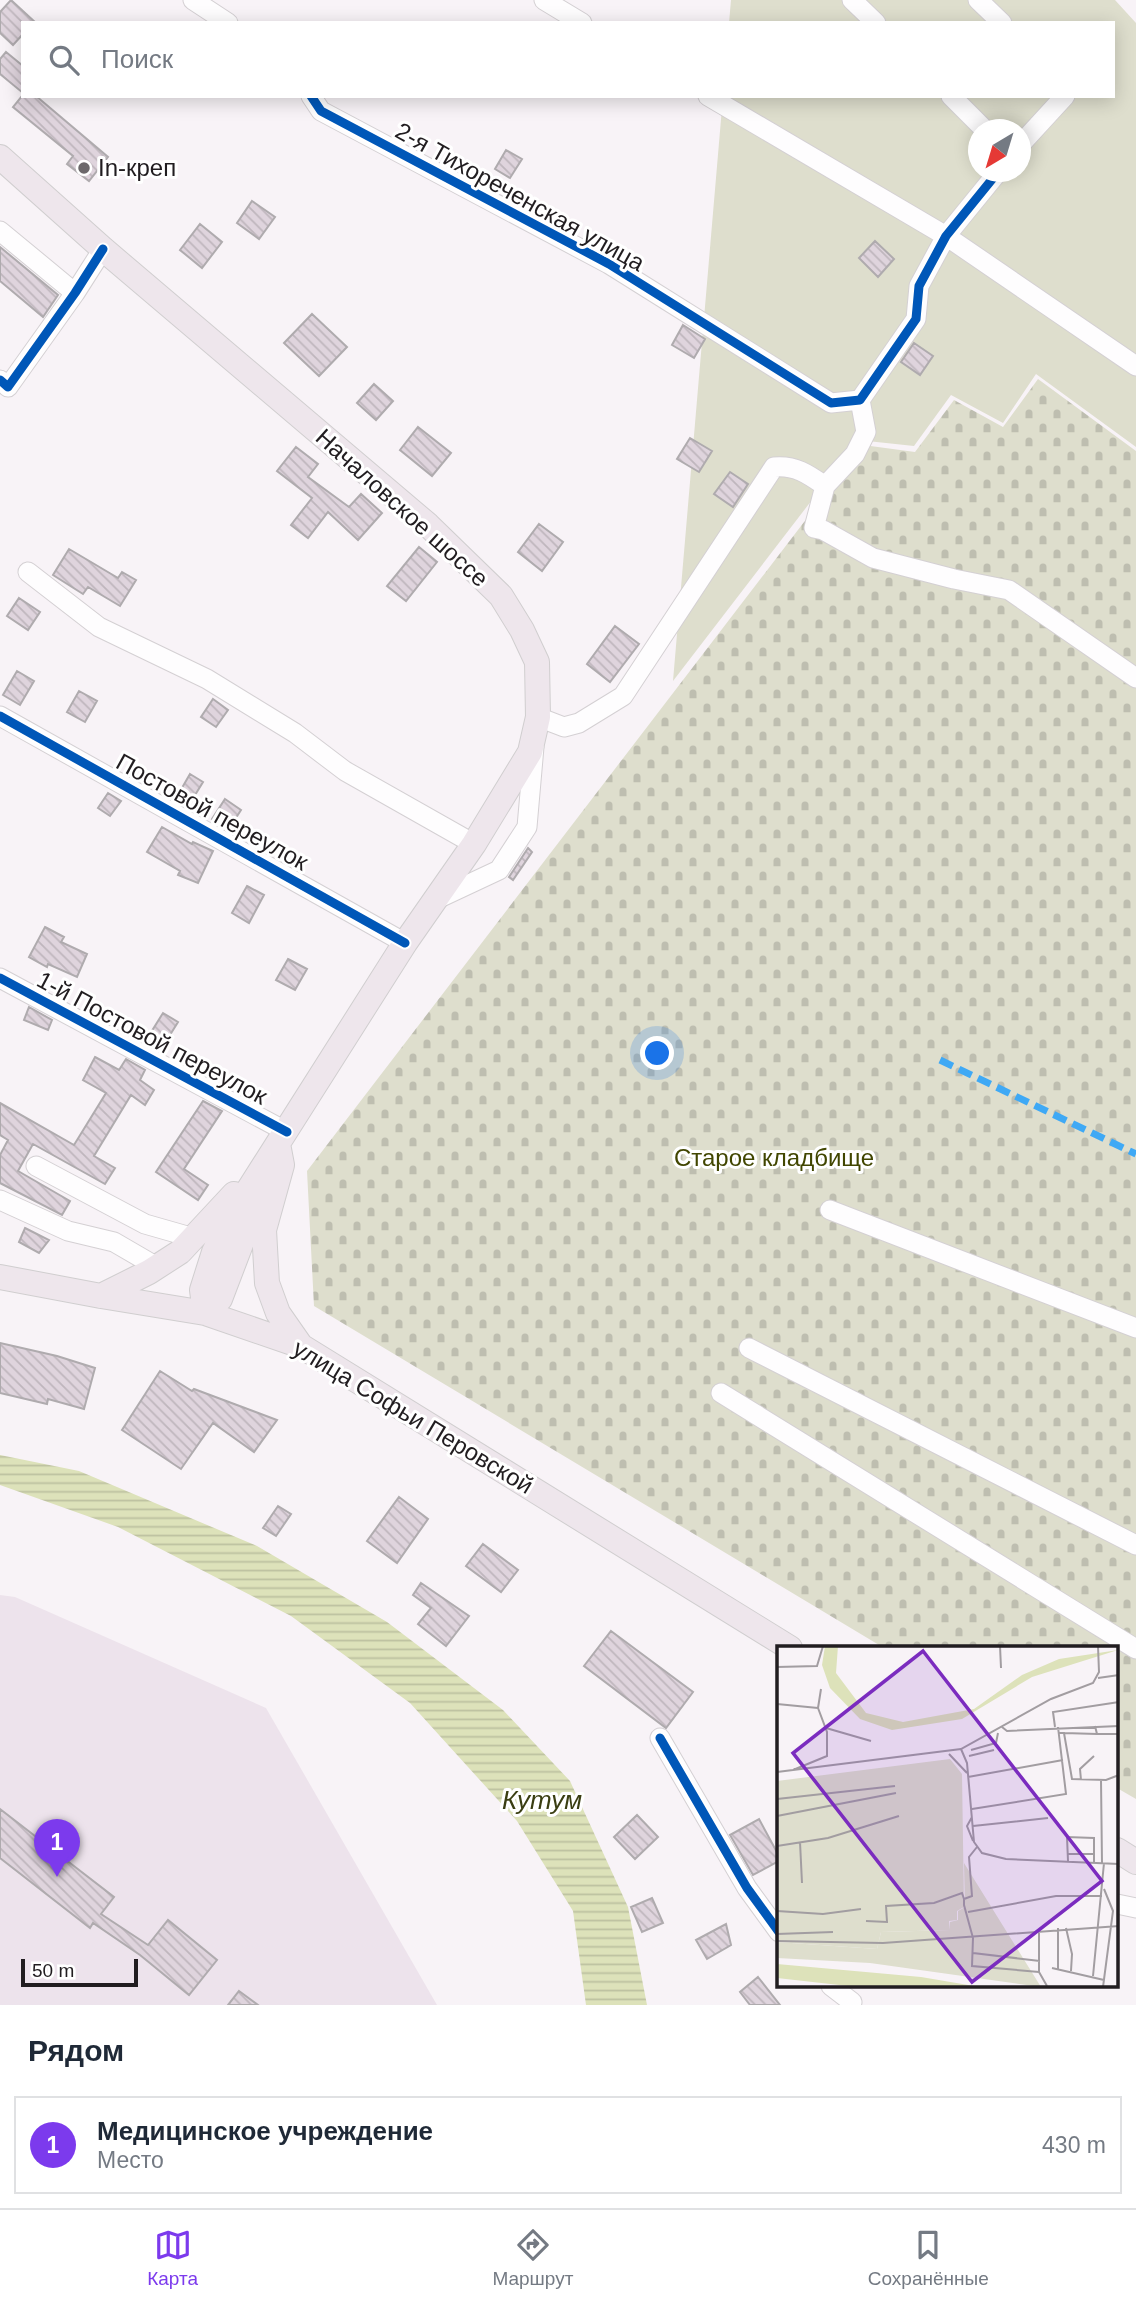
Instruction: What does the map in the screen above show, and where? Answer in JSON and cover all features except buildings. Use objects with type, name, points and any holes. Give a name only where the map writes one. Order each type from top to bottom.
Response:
[{"type":"main road","name":"Началовское шоссе","points":[[0,157],[103,249],[428,526],[501,596],[523,629],[537,662],[537,724],[530,752],[474,844],[405,943],[235,1211],[214,1252],[202,1290],[205,1313]]},
{"type":"main road","points":[[101,1296],[180,1252],[282,1138]]},
{"type":"main road","points":[[282,1138],[282,1165],[264,1230],[267,1283],[278,1313],[301,1346]]},
{"type":"main road","name":"улица Софьи Перовской","points":[[0,1277],[205,1313],[301,1346],[787,1646]]},
{"type":"main road","points":[[1118,1851],[1136,1862]]},
{"type":"street","points":[[193,0],[225,21]]},
{"type":"street","points":[[852,0],[874,21]]},
{"type":"street","points":[[978,0],[1000,21]]},
{"type":"street","points":[[549,1],[579,21]]},
{"type":"street","name":"2-я Тихореченская улица","points":[[313,98],[321,111],[609,264],[831,403],[860,400]]},
{"type":"street","points":[[711,98],[946,236],[1136,366]]},
{"type":"street","points":[[953,98],[974,119]]},
{"type":"street","points":[[1031,133],[1063,98]]},
{"type":"street","points":[[990,182],[946,236],[919,286],[916,319],[860,400],[866,432],[855,454],[825,486],[814,528],[823,530],[873,558],[1009,590],[1136,678]]},
{"type":"street","points":[[0,231],[75,293]]},
{"type":"street","points":[[0,380],[8,387],[103,249]]},
{"type":"street","points":[[435,900],[499,870],[527,828],[537,724],[564,727],[579,723],[623,696],[774,467],[787,466],[802,470],[825,486]]},
{"type":"street","points":[[28,572],[99,627],[207,679],[295,733],[345,771],[474,844]]},
{"type":"street","name":"Постовой переулок","points":[[0,716],[405,943]]},
{"type":"street","name":"1-й Постовой переулок","points":[[0,978],[282,1138]]},
{"type":"street","points":[[36,1166],[145,1224],[194,1238]]},
{"type":"street","points":[[0,1200],[68,1231],[114,1242],[157,1267]]},
{"type":"street","points":[[830,1210],[1136,1328]]},
{"type":"street","points":[[0,1266],[43,1283]]},
{"type":"street","points":[[749,1348],[1136,1545]]},
{"type":"street","points":[[721,1393],[1136,1648]]},
{"type":"street","points":[[660,1738],[747,1888],[777,1929]]},
{"type":"street","points":[[1118,1905],[1136,1908]]},
{"type":"street","points":[[835,1988],[855,1998]]},
{"type":"shaded area","points":[[0,1595],[15,1597],[266,1708],[437,2005],[0,2005]]},
{"type":"green space","points":[[731,0],[1115,0],[1136,23],[1136,447],[1036,374],[1003,423],[951,395],[914,446],[858,440],[673,681],[723,98],[1115,98],[1115,21],[729,21]]},
{"type":"green space","name":"Старое кладбище","points":[[1038,379],[1136,451],[1136,1799],[1118,1789],[1118,1646],[881,1646],[314,1306],[307,1171],[863,445],[915,452],[954,400],[1003,427]]},
{"type":"water","name":"Кутум","points":[[0,1455],[79,1471],[257,1546],[387,1622],[503,1710],[570,1781],[628,1907],[647,2005],[586,2005],[573,1911],[517,1821],[410,1703],[291,1616],[118,1527],[0,1485]]},
{"type":"marked path","points":[[940,1060],[1136,1154]]},
{"type":"cycle path","points":[[312,98],[321,111],[609,264],[831,403],[860,400],[916,319],[919,286],[946,236],[990,182]]},
{"type":"cycle path","points":[[0,380],[8,387],[103,249]]},
{"type":"cycle path","points":[[0,716],[405,943]]},
{"type":"cycle path","points":[[0,978],[287,1132]]},
{"type":"cycle path","points":[[660,1738],[747,1888],[777,1929]]},
{"type":"place","name":"In-креп","points":[[84,168]]},
{"type":"place","name":"Медицинское учреждение","points":[[57,1877]]}]
